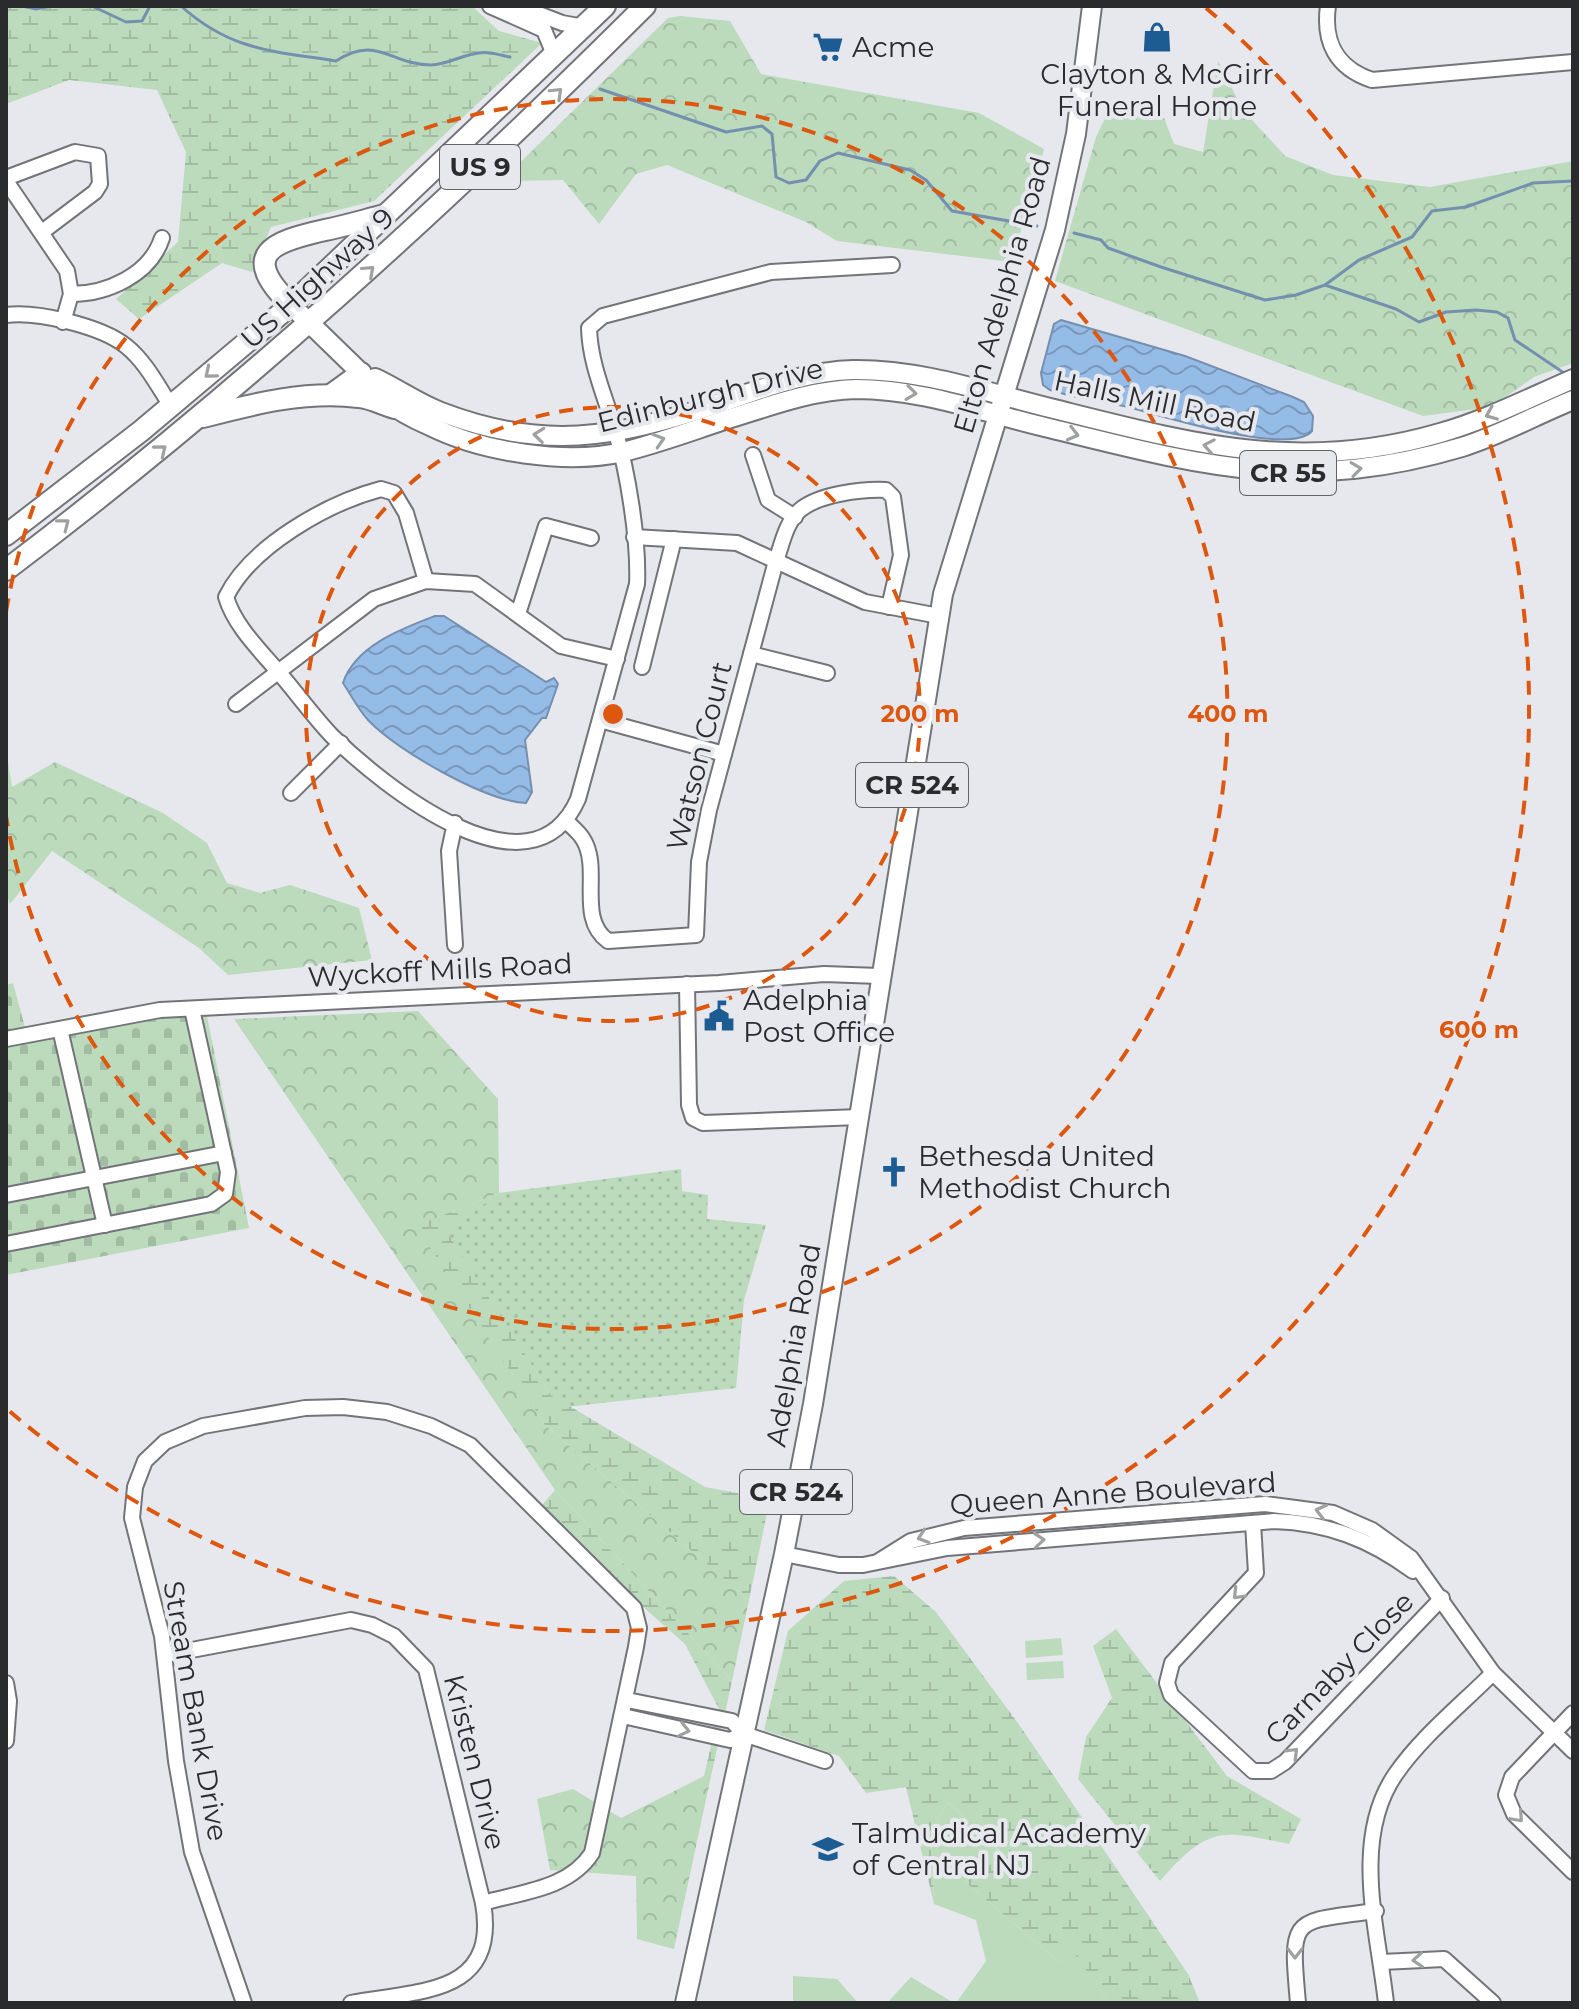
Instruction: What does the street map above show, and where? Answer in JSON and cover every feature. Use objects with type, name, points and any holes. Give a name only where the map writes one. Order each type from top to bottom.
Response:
[{"type":"highway","name":"US Highway 9","points":[[6,535],[171,406],[291,305],[555,57],[605,6]]},
{"type":"highway","name":"US Highway 9","points":[[6,570],[198,419],[310,323],[438,207],[645,6]]},
{"type":"highway","points":[[291,305],[268,280],[265,264],[272,248],[287,238],[389,214]]},
{"type":"highway","points":[[332,394],[361,373]]},
{"type":"highway","points":[[198,419],[247,405],[332,394],[363,397],[395,408]]},
{"type":"main road","name":"Elton Adelphia Road","points":[[939,616],[1067,182],[1092,6]]},
{"type":"main road","name":"Edinburgh Drive","points":[[291,305],[361,373],[439,411],[483,426],[556,437],[618,443],[825,373],[902,373],[1003,396]]},
{"type":"main road","name":"Edinburgh Drive","points":[[361,373],[367,386],[395,408],[436,429],[480,445],[555,456],[802,396],[853,389],[913,392],[997,416]]},
{"type":"main road","name":"Halls Mill Road","points":[[1003,396],[1209,446],[1295,454],[1360,450],[1419,439],[1570,387]]},
{"type":"main road","name":"Halls Mill Road","points":[[997,416],[1205,466],[1273,473],[1317,473],[1392,463],[1464,446],[1570,387]]},
{"type":"main road","name":"CR 524","points":[[879,976],[939,616]]},
{"type":"main road","name":"Adelphia Road","points":[[685,2003],[784,1554],[824,1340],[879,976]]},
{"type":"street","points":[[490,6],[547,32],[555,57]]},
{"type":"street","points":[[518,6],[562,23],[584,27]]},
{"type":"street","points":[[1328,6],[1327,35],[1335,55],[1353,73],[1372,80],[1573,62]]},
{"type":"street","points":[[42,232],[95,192],[100,184],[98,156],[75,152],[6,180],[67,271],[71,294],[63,322]]},
{"type":"street","points":[[71,294],[92,294],[114,286],[147,263],[162,238]]},
{"type":"street","points":[[426,581],[406,513],[394,493],[381,489],[365,493],[293,529],[251,563],[234,581],[226,597],[231,614],[277,670],[341,743],[374,773],[422,806],[484,839],[525,843],[549,836],[565,820],[578,799],[637,584],[638,558],[618,443],[590,353],[589,328],[603,316],[771,272],[892,265]]},
{"type":"street","points":[[6,315],[38,314],[113,338],[128,348],[171,406]]},
{"type":"street","points":[[753,455],[768,500],[795,517],[801,510],[822,499],[886,490],[893,497],[901,555],[889,607]]},
{"type":"street","name":"Watson Court","points":[[565,820],[584,840],[588,854],[592,915],[599,934],[608,941],[696,935],[699,862],[724,754],[776,561],[795,517]]},
{"type":"street","points":[[518,614],[546,526],[591,538]]},
{"type":"street","points":[[634,537],[737,543],[865,602],[939,616]]},
{"type":"street","points":[[642,667],[674,539]]},
{"type":"street","points":[[236,704],[374,599],[426,581],[475,584],[561,646],[617,659]]},
{"type":"street","points":[[751,654],[827,673]]},
{"type":"street","points":[[600,720],[724,754]]},
{"type":"street","points":[[291,793],[341,743]]},
{"type":"street","points":[[455,823],[449,851],[455,945]]},
{"type":"street","name":"Wyckoff Mills Road","points":[[6,1039],[139,1013],[192,1009],[687,984],[824,974],[879,976]]},
{"type":"street","points":[[687,984],[689,1105],[693,1118],[703,1123],[859,1117]]},
{"type":"street","points":[[6,1244],[216,1203],[228,1189],[224,1153],[192,1009]]},
{"type":"street","points":[[60,1029],[105,1225]]},
{"type":"street","points":[[6,1195],[224,1153]]},
{"type":"street","name":"Stream Bank Drive","points":[[244,2003],[192,1852],[176,1761],[165,1655],[132,1518],[135,1487],[145,1461],[165,1442],[203,1426],[305,1408],[343,1407],[387,1412],[416,1421],[470,1445],[634,1608],[639,1628],[627,1700],[592,1853],[585,1864],[563,1881],[483,1903]]},
{"type":"street","name":"Queen Anne Boulevard","points":[[879,1561],[911,1541],[964,1528],[1290,1505],[1333,1513],[1372,1530],[1411,1558],[1493,1673],[1573,1751]]},
{"type":"street","name":"Queen Anne Boulevard","points":[[784,1554],[845,1566],[947,1548],[1253,1523],[1300,1522],[1342,1531],[1380,1548],[1430,1582]]},
{"type":"street","name":"Carnaby Close","points":[[1253,1523],[1256,1573],[1172,1663],[1167,1683],[1179,1702],[1253,1771],[1271,1771],[1285,1762],[1442,1598]]},
{"type":"street","name":"Kristen Drive","points":[[165,1655],[351,1620],[372,1625],[394,1636],[426,1669],[483,1903],[488,1930],[485,1944],[477,1963],[466,1976],[448,1984],[351,2003]]},
{"type":"street","points":[[1386,2003],[1371,1843],[1385,1794],[1407,1760],[1493,1673]]},
{"type":"street","points":[[6,1683],[9,1710],[6,1741]]},
{"type":"street","points":[[627,1700],[732,1721],[744,1734],[825,1761]]},
{"type":"street","points":[[1573,1713],[1508,1782],[1507,1804],[1573,1872]]},
{"type":"street","points":[[623,1716],[730,1740],[744,1734]]},
{"type":"street","points":[[1298,2003],[1293,1948],[1299,1929],[1316,1918],[1376,1911]]},
{"type":"street","points":[[1382,1962],[1444,1959],[1493,2003]]},
{"type":"green space","points":[[6,6],[472,6],[499,31],[542,43],[374,201],[271,227],[252,272],[222,263],[139,319],[116,299],[178,242],[186,152],[157,90],[69,80],[6,104]]},
{"type":"green space","points":[[680,16],[730,21],[761,74],[979,113],[1044,149],[1012,262],[837,241],[806,222],[667,165],[636,174],[599,224],[563,180],[501,181],[668,18]]},
{"type":"green space","points":[[1218,61],[1243,110],[1285,156],[1333,175],[1430,187],[1573,161],[1573,363],[1534,377],[1491,407],[1423,416],[1055,281],[1096,137],[1113,102],[1158,102],[1174,144],[1203,152]]},
{"type":"green space","points":[[6,749],[12,787],[55,762],[163,813],[207,843],[227,883],[260,893],[290,885],[359,908],[372,960],[228,975],[199,948],[52,851],[10,904],[6,893]]},
{"type":"green space","points":[[13,983],[29,1042],[206,1011],[249,1228],[6,1275],[6,985]]},
{"type":"green space","points":[[418,1011],[498,1099],[499,1193],[417,1226],[545,1425],[749,1600],[732,1681],[555,1490],[234,1019]]},
{"type":"green space","points":[[681,1169],[682,1191],[708,1195],[707,1219],[766,1225],[744,1300],[736,1388],[566,1407],[551,1395],[447,1232],[499,1193]]},
{"type":"green space","points":[[499,1193],[448,1232],[551,1395],[705,1487],[770,1499],[749,1600],[545,1425],[416,1226]]},
{"type":"green space","points":[[555,1490],[732,1681],[711,1776],[704,1776],[719,1709],[685,1644],[536,1512]]},
{"type":"green space","points":[[894,1576],[936,1612],[1020,1726],[1188,1974],[1200,2003],[1109,2003],[1068,1944],[1059,1962],[965,1882],[1004,1855],[948,1802],[931,1830],[934,1904],[906,1787],[866,1793],[839,1756],[764,1730],[788,1631],[844,1581]]},
{"type":"green space","points":[[1116,1629],[1227,1776],[1301,1819],[1289,1844],[1247,1836],[1217,1836],[1191,1850],[1160,1881],[1078,1779],[1086,1737],[1112,1698],[1093,1646]]},
{"type":"green space","points":[[1061,1638],[1063,1655],[1026,1658],[1025,1641]]},
{"type":"green space","points":[[1063,1661],[1064,1678],[1027,1680],[1026,1663]]},
{"type":"green space","points":[[704,1776],[711,1776],[674,1949],[637,1939],[636,1876],[550,1870],[537,1799],[573,1789],[621,1818]]},
{"type":"green space","points":[[948,1802],[1004,1856],[965,1882],[1059,1962],[1068,1943],[1109,2003],[956,2003],[986,1961],[976,1920],[934,1904],[931,1830]]},
{"type":"green space","points":[[793,1976],[837,1979],[858,2003],[793,2003]]},
{"type":"green space","points":[[911,1977],[954,2003],[887,2003]]},
{"type":"water","points":[[1061,320],[1185,356],[1293,397],[1304,402],[1313,416],[1312,431],[1299,438],[1252,437],[1050,390],[1043,385],[1041,373],[1054,324]]},
{"type":"water","points":[[435,616],[444,616],[546,682],[554,678],[558,684],[546,718],[542,718],[525,740],[532,792],[526,803],[465,784],[419,759],[368,720],[343,683],[349,670],[368,649],[394,633]]},
{"type":"waterway","points":[[22,6],[36,9],[52,6]]},
{"type":"waterway","points":[[92,6],[126,22],[142,21],[150,6]]},
{"type":"waterway","points":[[181,6],[199,21],[235,41],[292,55],[336,61],[350,53],[374,50],[405,61],[431,65],[483,53],[510,57]]},
{"type":"waterway","points":[[600,89],[726,132],[762,126],[772,134],[776,177],[789,183],[806,180],[820,161],[838,153],[910,170],[926,180],[952,211],[1037,226]]},
{"type":"waterway","points":[[1074,233],[1101,240],[1108,248],[1161,267],[1265,300],[1296,295],[1325,285],[1359,260],[1412,237],[1432,211],[1466,207],[1533,183],[1573,181]]},
{"type":"waterway","points":[[1325,285],[1396,309],[1419,322],[1446,312],[1497,312],[1508,318],[1515,340],[1567,375]]},
{"type":"place","name":"Clayton & McGirr Funeral Home","points":[[1157,37]]},
{"type":"place","name":"Acme","points":[[828,47]]},
{"type":"place","name":"Adelphia Post Office","points":[[719,1016]]},
{"type":"place","name":"Bethesda United Methodist Church","points":[[894,1172]]},
{"type":"place","name":"Talmudical Academy of Central NJ","points":[[828,1849]]}]
